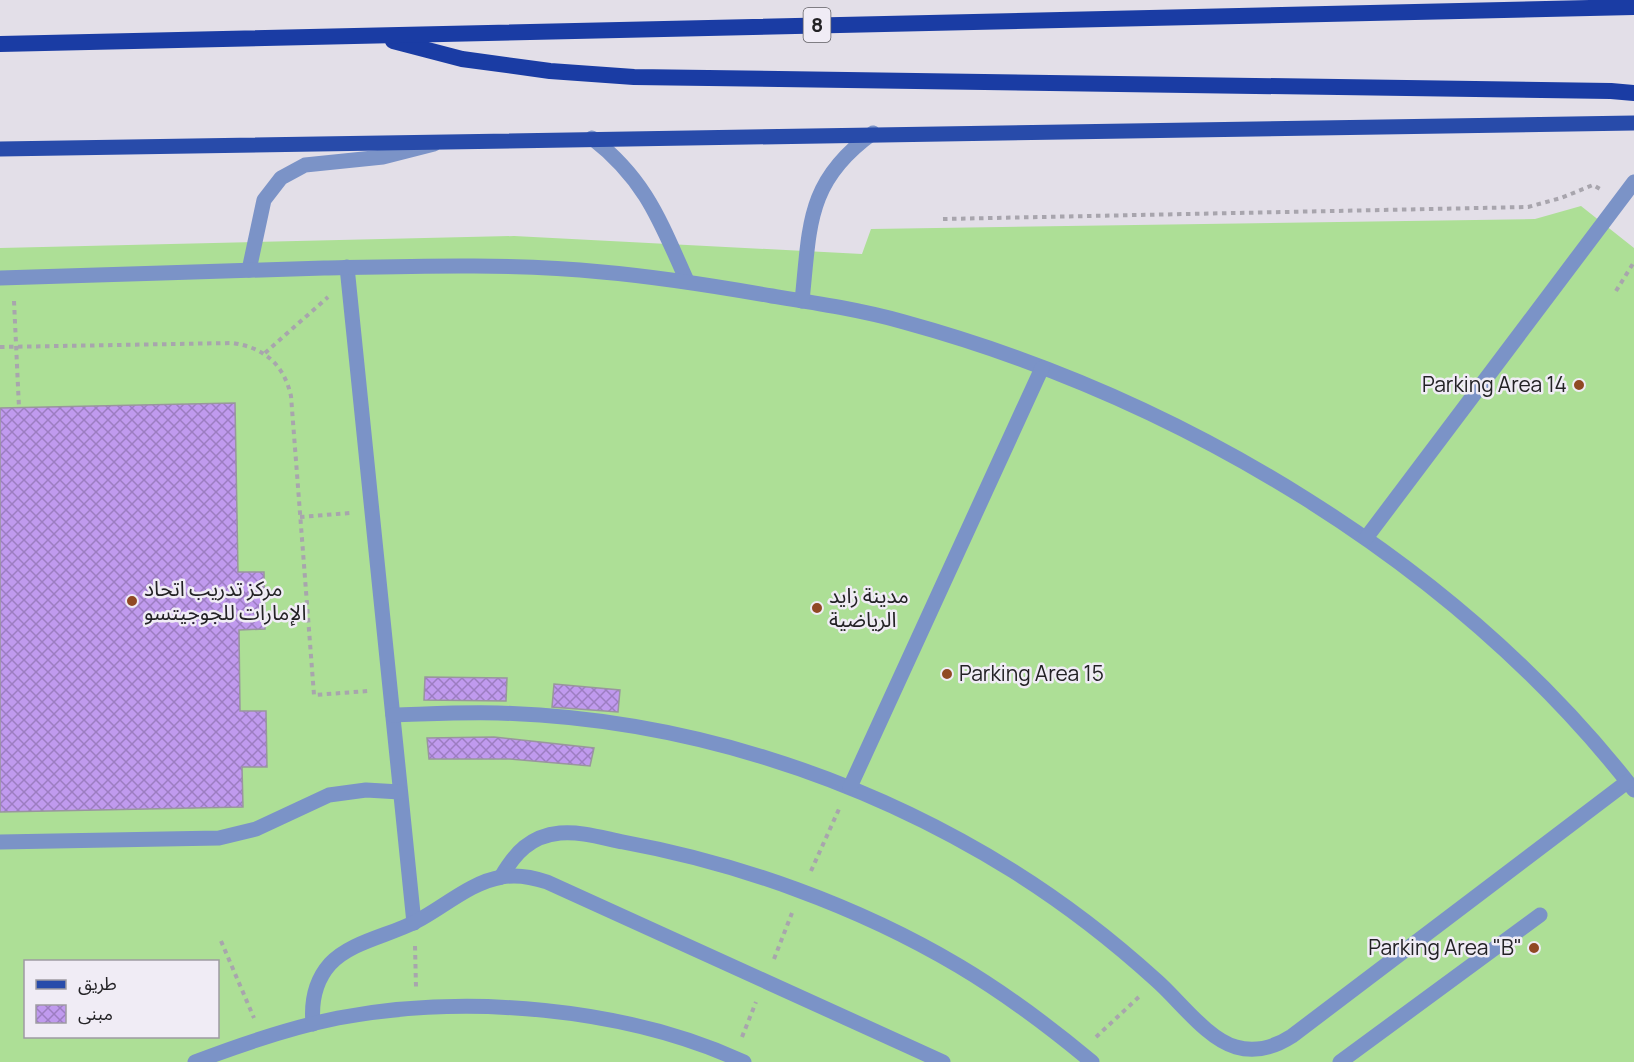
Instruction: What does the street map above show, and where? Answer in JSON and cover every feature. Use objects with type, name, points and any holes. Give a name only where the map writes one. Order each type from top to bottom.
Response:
[{"type":"highway","name":"8","points":[[0,44],[1634,8]]},
{"type":"highway","points":[[371,35],[462,59],[550,71],[634,77],[1634,93]]},
{"type":"main road","points":[[0,148],[1634,123]]},
{"type":"lane","points":[[802,301],[810,225],[815,203],[838,163],[873,133]]},
{"type":"lane","points":[[592,138],[630,171],[645,191],[687,281]]},
{"type":"lane","points":[[249,270],[262,206],[271,188],[281,178],[304,165],[383,157],[443,141]]},
{"type":"lane","points":[[1366,538],[1634,182]]},
{"type":"lane","points":[[347,267],[414,923]]},
{"type":"lane","points":[[6,278],[347,267],[531,267],[687,281],[899,321],[971,342],[1042,368],[1109,397],[1241,462],[1366,538],[1438,591],[1506,650],[1569,714],[1631,786],[1279,1044],[1249,1050],[1220,1040],[1156,980],[1101,933],[1042,890],[981,851],[926,822],[850,787],[752,753],[641,728],[549,716],[497,713],[393,715]]},
{"type":"lane","points":[[850,787],[1042,368]]},
{"type":"lane","points":[[0,842],[219,838],[256,829],[329,795],[366,790],[400,792]]},
{"type":"lane","points":[[501,877],[514,854],[524,846],[548,835],[573,833],[690,856],[856,913],[959,966],[1008,997],[1086,1057]]},
{"type":"lane","points":[[313,1024],[313,998],[323,973],[331,963],[353,948],[414,923],[471,888],[501,877],[532,877],[943,1062]]},
{"type":"lane","points":[[1340,1062],[1540,915]]},
{"type":"lane","points":[[195,1062],[262,1037],[313,1024],[364,1014],[416,1009],[516,1009],[578,1016],[657,1032],[738,1060]]},
{"type":"path","points":[[943,219],[1528,207],[1561,198],[1593,185],[1620,199]]},
{"type":"path","points":[[1616,291],[1634,262]]},
{"type":"path","points":[[6,278],[16,347],[19,408]]},
{"type":"path","points":[[266,353],[327,297],[350,295]]},
{"type":"path","points":[[0,347],[233,343],[250,345],[266,353],[278,364],[287,379],[291,396],[314,695],[390,689]]},
{"type":"path","points":[[300,517],[372,512]]},
{"type":"path","points":[[738,1060],[765,981],[800,893],[850,787]]},
{"type":"path","points":[[414,923],[416,1009]]},
{"type":"path","points":[[221,941],[262,1037]]},
{"type":"path","points":[[1086,1057],[1156,980]]},
{"type":"green space","name":"مدينة زايد الرياضية","points":[[1581,206],[1634,248],[1634,1062],[0,1062],[0,248],[514,236],[862,254],[871,229],[1535,219]]},
{"type":"building","name":"مركز تدريب اتحاد الإمارات للجوجيتسو","points":[[235,403],[238,572],[264,572],[265,629],[239,630],[240,711],[266,711],[267,767],[242,767],[243,807],[0,812],[0,408]]},
{"type":"building","points":[[425,677],[507,678],[506,701],[424,700]]},
{"type":"building","points":[[554,684],[620,690],[618,712],[552,707]]},
{"type":"building","points":[[494,737],[594,748],[590,766],[510,759],[429,759],[427,738]]},
{"type":"place","name":"Parking Area 14","points":[[1579,385]]},
{"type":"place","name":"مركز تدريب اتحاد الإمارات للجوجيتسو","points":[[132,601]]},
{"type":"place","name":"مدينة زايد الرياضية","points":[[817,608]]},
{"type":"place","name":"Parking Area 15","points":[[947,674]]},
{"type":"place","name":"Parking Area \"B\"","points":[[1534,948]]}]
